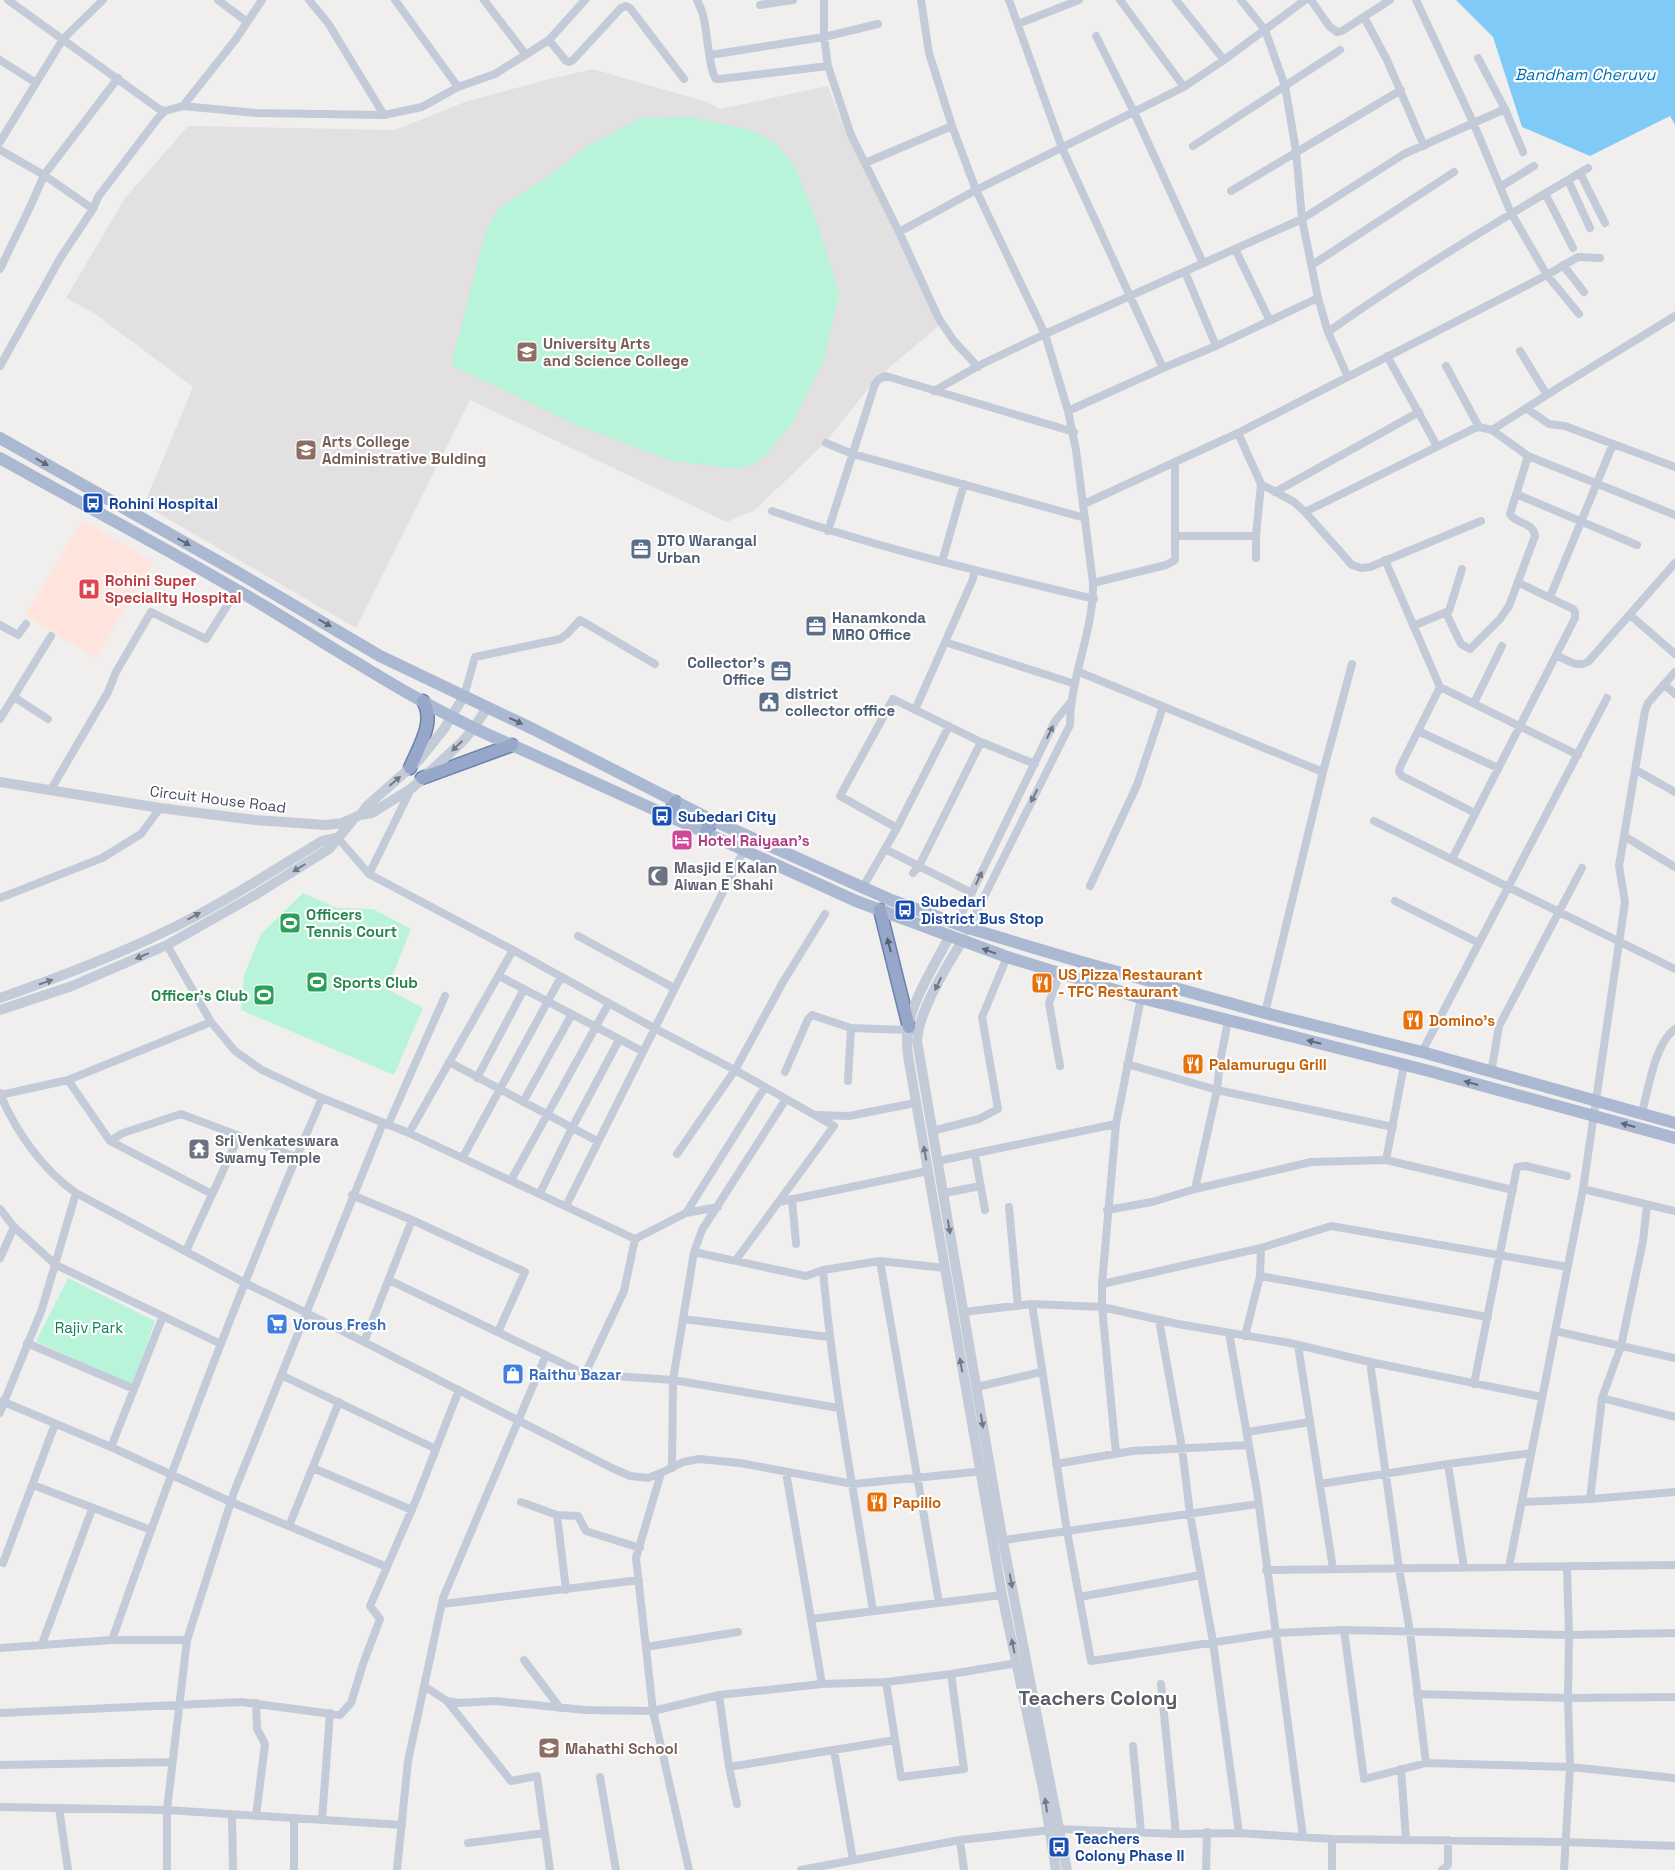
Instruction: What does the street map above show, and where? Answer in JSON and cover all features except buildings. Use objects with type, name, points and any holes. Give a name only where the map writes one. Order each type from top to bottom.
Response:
[{"type":"highway","points":[[410,768],[427,728],[427,708],[423,701]]},
{"type":"highway","points":[[422,778],[512,745]]},
{"type":"highway","points":[[669,816],[675,802]]},
{"type":"highway","points":[[706,832],[712,820]]},
{"type":"highway","points":[[880,910],[909,1028]]},
{"type":"main road","points":[[0,438],[237,572],[380,656],[533,729],[712,820],[891,900],[1078,961],[1265,1013],[1422,1052],[1491,1073],[1595,1099],[1675,1123]]},
{"type":"main road","points":[[0,458],[237,590],[473,729],[856,901],[1007,958],[1141,998],[1228,1022],[1404,1065],[1675,1138]]},
{"type":"street","points":[[8,0],[159,109],[165,111]]},
{"type":"street","points":[[0,142],[63,39],[103,0]]},
{"type":"street","points":[[218,0],[246,21]]},
{"type":"street","points":[[183,106],[236,39],[246,21],[262,0]]},
{"type":"street","points":[[309,0],[328,23],[384,115]]},
{"type":"street","points":[[395,0],[458,88]]},
{"type":"street","points":[[484,0],[526,55]]},
{"type":"street","points":[[0,366],[61,257],[93,209],[98,197],[165,111],[183,106],[256,113],[384,115],[422,107],[458,88],[495,74],[549,40],[585,0]]},
{"type":"street","points":[[697,0],[703,13],[712,75],[720,80],[828,66]]},
{"type":"street","points":[[760,5],[793,0]]},
{"type":"street","points":[[824,0],[824,37],[828,66],[851,135],[946,330],[978,367]]},
{"type":"street","points":[[921,0],[929,53],[952,126],[976,190],[1045,334],[1068,411],[1074,432],[1093,583],[1094,599],[1070,703],[1070,725],[963,925],[949,937],[920,993],[909,1028],[908,1048],[915,1103],[1002,1595],[1043,1790],[1067,1870]]},
{"type":"street","points":[[1010,0],[1062,148],[1163,368]]},
{"type":"street","points":[[1018,24],[1080,0]]},
{"type":"street","points":[[1120,0],[1184,87]]},
{"type":"street","points":[[1176,0],[1224,60]]},
{"type":"street","points":[[1241,0],[1265,30],[1285,86],[1296,151],[1302,219],[1318,298],[1328,332],[1348,377]]},
{"type":"street","points":[[899,232],[976,190],[1184,87],[1305,0]]},
{"type":"street","points":[[1311,0],[1329,26],[1337,32],[1342,31],[1390,0]]},
{"type":"street","points":[[1416,0],[1473,122],[1511,213],[1547,275],[1579,314]]},
{"type":"street","points":[[549,40],[569,62],[621,8],[626,6],[630,8],[684,79]]},
{"type":"street","points":[[1364,17],[1401,90],[1424,146]]},
{"type":"street","points":[[710,55],[824,37],[878,24]]},
{"type":"street","points":[[1096,36],[1134,112],[1203,262]]},
{"type":"street","points":[[1193,146],[1340,50]]},
{"type":"street","points":[[1478,58],[1523,152]]},
{"type":"street","points":[[0,60],[36,83]]},
{"type":"street","points":[[0,269],[44,175],[118,78]]},
{"type":"street","points":[[1232,191],[1296,151],[1401,90]]},
{"type":"street","points":[[934,391],[1045,334],[1302,219],[1404,154],[1504,109]]},
{"type":"street","points":[[865,163],[952,126]]},
{"type":"street","points":[[0,150],[44,175],[93,209]]},
{"type":"street","points":[[1500,187],[1534,166]]},
{"type":"street","points":[[1328,332],[1388,289],[1588,168]]},
{"type":"street","points":[[1312,265],[1454,172]]},
{"type":"street","points":[[1580,173],[1605,223]]},
{"type":"street","points":[[1568,180],[1590,228]]},
{"type":"street","points":[[1545,193],[1573,248]]},
{"type":"street","points":[[1235,249],[1270,321]]},
{"type":"street","points":[[1084,504],[1238,433],[1547,275],[1578,257],[1600,258]]},
{"type":"street","points":[[1563,265],[1584,292]]},
{"type":"street","points":[[1186,272],[1216,346]]},
{"type":"street","points":[[1068,411],[1216,346],[1318,298]]},
{"type":"street","points":[[1492,430],[1675,316]]},
{"type":"street","points":[[1520,351],[1547,395]]},
{"type":"street","points":[[1388,356],[1437,446]]},
{"type":"street","points":[[1446,366],[1479,427]]},
{"type":"street","points":[[828,531],[874,384],[886,376],[1074,432]]},
{"type":"street","points":[[1526,408],[1549,424],[1565,426],[1675,467]]},
{"type":"street","points":[[1275,492],[1419,412]]},
{"type":"street","points":[[1305,512],[1479,427],[1492,430],[1528,456],[1675,515]]},
{"type":"street","points":[[1238,433],[1261,484],[1256,558]]},
{"type":"street","points":[[826,444],[853,454],[1085,518]]},
{"type":"street","points":[[1550,597],[1613,444]]},
{"type":"street","points":[[1446,613],[1461,644],[1470,649],[1505,613],[1535,536],[1535,532],[1530,526],[1511,517],[1510,514],[1528,456]]},
{"type":"street","points":[[1093,583],[1171,563],[1175,560],[1175,462]]},
{"type":"street","points":[[942,562],[964,484]]},
{"type":"street","points":[[1261,484],[1294,502],[1352,565],[1361,568],[1370,567],[1481,521]]},
{"type":"street","points":[[1516,494],[1637,545]]},
{"type":"street","points":[[772,511],[828,531],[974,572],[1094,599]]},
{"type":"street","points":[[1176,536],[1256,536]]},
{"type":"street","points":[[1385,560],[1440,687],[1578,755]]},
{"type":"street","points":[[1556,655],[1575,664],[1582,665],[1588,662],[1675,563]]},
{"type":"street","points":[[1414,626],[1446,613],[1451,608],[1462,569]]},
{"type":"street","points":[[915,710],[974,579],[974,572]]},
{"type":"street","points":[[1452,859],[1576,615],[1573,610],[1550,597],[1518,583]]},
{"type":"street","points":[[50,791],[108,692],[116,672],[151,612],[206,639],[237,590]]},
{"type":"street","points":[[1630,615],[1675,654]]},
{"type":"street","points":[[0,1010],[72,986],[167,945],[250,898],[329,849],[356,817],[410,768],[444,729],[464,696],[475,657],[560,639],[568,634],[580,620],[655,664]]},
{"type":"street","points":[[0,625],[18,635],[26,624]]},
{"type":"street","points":[[0,719],[51,636]]},
{"type":"street","points":[[945,642],[1075,684]]},
{"type":"street","points":[[1474,703],[1502,646]]},
{"type":"street","points":[[1265,1013],[1323,772],[1352,664]]},
{"type":"street","points":[[1078,672],[1323,772]]},
{"type":"street","points":[[1509,1567],[1583,1190],[1625,902],[1619,866],[1646,707],[1675,672]]},
{"type":"street","points":[[1664,684],[1675,694]]},
{"type":"street","points":[[1440,687],[1399,772],[1402,776],[1475,812]]},
{"type":"street","points":[[14,697],[48,719]]},
{"type":"street","points":[[1422,1052],[1607,698]]},
{"type":"street","points":[[897,828],[840,796],[893,699],[981,742],[1035,764]]},
{"type":"street","points":[[1056,1870],[1054,1830],[990,1469],[917,1034],[939,980],[962,941],[963,925],[972,893],[1056,721],[1070,703]]},
{"type":"street","points":[[1090,886],[1137,785],[1163,707]]},
{"type":"street","name":"Circuit House Road","points":[[0,782],[160,808],[255,820],[314,824],[342,823],[372,813],[412,788],[473,729],[487,708]]},
{"type":"street","points":[[863,887],[897,828],[949,726]]},
{"type":"street","points":[[1418,730],[1498,768]]},
{"type":"street","points":[[913,874],[919,866],[981,742]]},
{"type":"street","points":[[1636,770],[1675,792]]},
{"type":"street","points":[[369,874],[412,788]]},
{"type":"street","points":[[0,898],[102,858],[141,834],[160,808]]},
{"type":"street","points":[[1374,821],[1620,941],[1675,970]]},
{"type":"street","points":[[1624,836],[1675,867]]},
{"type":"street","points":[[337,838],[369,874],[513,950],[654,1028],[736,1070],[834,1126],[736,1260]]},
{"type":"street","points":[[0,998],[79,970],[161,934],[244,889],[322,841],[337,838]]},
{"type":"street","points":[[885,849],[972,893]]},
{"type":"street","points":[[566,1206],[744,850]]},
{"type":"street","points":[[1491,1073],[1499,1026],[1582,868]]},
{"type":"street","points":[[1396,901],[1479,943]]},
{"type":"street","points":[[677,1154],[736,1070],[783,982],[825,914]]},
{"type":"street","points":[[578,936],[674,988]]},
{"type":"street","points":[[167,945],[211,1022],[235,1052],[262,1070],[322,1098],[409,1132],[635,1239]]},
{"type":"street","points":[[409,1132],[513,950]]},
{"type":"street","points":[[932,1130],[979,1119],[998,1109],[982,1017],[1007,958]]},
{"type":"street","points":[[1060,973],[1049,1003],[1060,1066]]},
{"type":"street","points":[[499,976],[642,1051]]},
{"type":"street","points":[[463,1157],[561,977]]},
{"type":"street","points":[[477,1078],[524,989]]},
{"type":"street","points":[[167,1870],[167,1810],[187,1640],[231,1502],[305,1312],[352,1195],[445,996]]},
{"type":"street","points":[[1116,1454],[1102,1307],[1102,1284],[1116,1124],[1141,998]]},
{"type":"street","points":[[511,1180],[609,1003]]},
{"type":"street","points":[[523,1102],[572,1014]]},
{"type":"street","points":[[785,1072],[809,1017],[816,1015],[851,1028],[909,1028]]},
{"type":"street","points":[[211,1022],[68,1080],[0,1094],[4,1111],[60,1182],[76,1193],[245,1283],[630,1476],[648,1478],[683,1462],[699,1459],[740,1463],[853,1484],[980,1472],[990,1469]]},
{"type":"street","points":[[1195,1189],[1217,1090],[1220,1062],[1228,1022]]},
{"type":"street","points":[[848,1081],[851,1028]]},
{"type":"street","points":[[1642,1113],[1655,1064],[1665,1039],[1675,1028]]},
{"type":"street","points":[[540,1193],[619,1040]]},
{"type":"street","points":[[449,1062],[598,1141]]},
{"type":"street","points":[[1127,1064],[1217,1090],[1393,1127]]},
{"type":"street","points":[[1386,1160],[1404,1065]]},
{"type":"street","points":[[68,1080],[110,1141],[212,1194]]},
{"type":"street","points":[[686,1213],[764,1087]]},
{"type":"street","points":[[112,1640],[170,1475],[245,1283],[322,1098]]},
{"type":"street","points":[[672,1468],[673,1380],[694,1252],[702,1230],[718,1208],[786,1099]]},
{"type":"street","points":[[814,1115],[849,1116],[915,1103]]},
{"type":"street","points":[[110,1141],[123,1133],[181,1114],[296,1157]]},
{"type":"street","points":[[938,1161],[1116,1124]]},
{"type":"street","points":[[186,1251],[239,1136]]},
{"type":"street","points":[[976,1160],[985,1210]]},
{"type":"street","points":[[1107,1210],[1152,1202],[1195,1189],[1311,1162],[1386,1160],[1513,1190]]},
{"type":"street","points":[[1474,1384],[1515,1172],[1520,1166],[1526,1166],[1567,1176]]},
{"type":"street","points":[[779,1202],[928,1171]]},
{"type":"street","points":[[944,1193],[980,1186]]},
{"type":"street","points":[[1583,1190],[1675,1212]]},
{"type":"street","points":[[0,1413],[2,1401],[42,1309],[76,1193]]},
{"type":"street","points":[[352,1195],[412,1220],[525,1272],[498,1332]]},
{"type":"street","points":[[792,1199],[796,1244]]},
{"type":"street","points":[[1590,1499],[1602,1398],[1621,1346],[1643,1241],[1647,1205]]},
{"type":"street","points":[[1009,1207],[1018,1306]]},
{"type":"street","points":[[635,1239],[686,1213],[718,1208]]},
{"type":"street","points":[[0,1209],[14,1228],[56,1265],[221,1344]]},
{"type":"street","points":[[364,1342],[412,1220]]},
{"type":"street","points":[[1102,1284],[1261,1248],[1331,1226],[1568,1267]]},
{"type":"street","points":[[0,1258],[14,1228]]},
{"type":"street","points":[[585,1374],[624,1291],[635,1239]]},
{"type":"street","points":[[1245,1336],[1260,1276],[1261,1248]]},
{"type":"street","points":[[694,1252],[806,1276],[823,1270],[880,1261],[945,1268]]},
{"type":"street","points":[[880,1261],[939,1603]]},
{"type":"street","points":[[823,1270],[829,1337],[839,1408],[873,1611]]},
{"type":"street","points":[[1260,1276],[1488,1317]]},
{"type":"street","points":[[389,1280],[585,1374],[673,1380],[839,1408]]},
{"type":"street","points":[[963,1312],[1032,1304],[1102,1307],[1159,1320],[1298,1345],[1370,1362],[1542,1397]]},
{"type":"street","points":[[1032,1304],[1056,1464],[1091,1661],[1275,1633],[1344,1630],[1570,1635],[1675,1632]]},
{"type":"street","points":[[111,1447],[163,1316]]},
{"type":"street","points":[[683,1319],[829,1337]]},
{"type":"street","points":[[1159,1320],[1182,1448],[1190,1514],[1214,1642],[1239,1833]]},
{"type":"street","points":[[1555,1331],[1675,1358]]},
{"type":"street","points":[[1229,1333],[1258,1504],[1303,1837]]},
{"type":"street","points":[[27,1344],[134,1389]]},
{"type":"street","points":[[1298,1345],[1334,1569]]},
{"type":"street","points":[[397,1870],[408,1761],[442,1604],[485,1496],[546,1355]]},
{"type":"street","points":[[1370,1362],[1399,1568],[1410,1632],[1426,1763]]},
{"type":"street","points":[[977,1387],[1041,1372]]},
{"type":"street","points":[[280,1375],[436,1449]]},
{"type":"street","points":[[0,1713],[242,1702],[340,1715],[351,1703],[380,1619],[370,1606],[412,1510],[460,1390]]},
{"type":"street","points":[[1602,1398],[1675,1417]]},
{"type":"street","points":[[2,1401],[111,1447],[231,1502],[387,1567]]},
{"type":"street","points":[[289,1526],[339,1402]]},
{"type":"street","points":[[1246,1432],[1310,1422]]},
{"type":"street","points":[[1,1566],[55,1424]]},
{"type":"street","points":[[1056,1464],[1132,1451],[1249,1445]]},
{"type":"street","points":[[1320,1484],[1531,1453]]},
{"type":"street","points":[[1448,1464],[1464,1568]]},
{"type":"street","points":[[313,1468],[412,1510]]},
{"type":"street","points":[[786,1472],[822,1684]]},
{"type":"street","points":[[661,1473],[636,1558],[653,1711],[690,1870]]},
{"type":"street","points":[[33,1485],[151,1530]]},
{"type":"street","points":[[1522,1502],[1675,1492]]},
{"type":"street","points":[[521,1502],[557,1515],[578,1516],[586,1531],[640,1548]]},
{"type":"street","points":[[1004,1540],[1258,1504]]},
{"type":"street","points":[[42,1644],[92,1508]]},
{"type":"street","points":[[557,1515],[566,1590]]},
{"type":"street","points":[[1266,1570],[1675,1566]]},
{"type":"street","points":[[1564,1870],[1564,1842],[1570,1767],[1568,1698],[1570,1635],[1566,1567]]},
{"type":"street","points":[[1079,1597],[1201,1575]]},
{"type":"street","points":[[442,1604],[639,1580]]},
{"type":"street","points":[[811,1619],[1002,1595]]},
{"type":"street","points":[[1344,1630],[1364,1779],[1426,1763],[1570,1767],[1675,1778]]},
{"type":"street","points":[[646,1647],[738,1632]]},
{"type":"street","points":[[0,1648],[112,1640],[187,1640]]},
{"type":"street","points":[[524,1660],[560,1708]]},
{"type":"street","points":[[447,1701],[459,1703],[496,1701],[585,1710],[653,1711],[719,1695],[822,1684],[886,1682],[1016,1663]]},
{"type":"street","points":[[886,1682],[901,1777],[964,1769],[951,1674]]},
{"type":"street","points":[[1160,1684],[1176,1834]]},
{"type":"street","points":[[424,1686],[447,1701],[511,1781],[537,1776],[550,1870]]},
{"type":"street","points":[[1417,1694],[1568,1698],[1675,1696]]},
{"type":"street","points":[[719,1695],[729,1767],[737,1804]]},
{"type":"street","points":[[256,1703],[257,1729],[265,1744],[256,1816]]},
{"type":"street","points":[[322,1820],[330,1714]]},
{"type":"street","points":[[729,1767],[895,1740]]},
{"type":"street","points":[[1133,1746],[1141,1832]]},
{"type":"street","points":[[834,1750],[854,1860]]},
{"type":"street","points":[[0,1765],[172,1762]]},
{"type":"street","points":[[1401,1769],[1406,1839]]},
{"type":"street","points":[[600,1777],[616,1870]]},
{"type":"street","points":[[0,1808],[167,1810],[402,1825]]},
{"type":"street","points":[[59,1808],[68,1870]]},
{"type":"street","points":[[232,1815],[233,1870]]},
{"type":"street","points":[[294,1818],[294,1870]]},
{"type":"street","points":[[801,1870],[960,1840],[1054,1830],[1176,1834],[1207,1832],[1332,1839],[1564,1842],[1675,1846]]},
{"type":"street","points":[[1206,1870],[1207,1832]]},
{"type":"street","points":[[468,1843],[545,1833]]},
{"type":"street","points":[[1332,1839],[1332,1870]]},
{"type":"street","points":[[960,1840],[964,1870]]},
{"type":"street","points":[[1442,1870],[1448,1865],[1448,1840]]},
{"type":"shaded area","name":"University Arts and Science College","points":[[593,69],[707,102],[720,109],[828,86],[844,128],[865,163],[895,233],[923,290],[942,323],[875,380],[826,442],[755,510],[727,522],[470,400],[356,628],[144,505],[193,387],[94,313],[66,298],[125,198],[188,126],[395,130],[465,102]]},
{"type":"shaded area","name":"Rohini Super Speciality Hospital","points":[[83,520],[153,562],[96,658],[25,615]]},
{"type":"green space","points":[[690,117],[751,130],[775,143],[795,166],[818,225],[839,293],[824,360],[793,422],[766,455],[754,464],[739,469],[673,461],[581,427],[451,365],[486,230],[499,208],[552,174],[587,146],[642,118]]},
{"type":"green space","name":"Sports Club","points":[[303,893],[337,908],[373,909],[411,929],[387,989],[423,1008],[394,1075],[241,1010],[244,975],[261,934]]},
{"type":"green space","name":"Rajiv Park","points":[[68,1278],[155,1321],[132,1386],[36,1341]]},
{"type":"water","name":"Bandham Cheruvu","points":[[1456,0],[1675,0],[1675,125],[1670,116],[1590,156],[1522,127],[1493,37]]},
{"type":"place","name":"University Arts and Science College","points":[[527,352]]},
{"type":"place","name":"Arts College Administrative Bulding","points":[[306,450]]},
{"type":"place","name":"Rohini Hospital","points":[[93,503]]},
{"type":"place","name":"DTO Warangal Urban","points":[[641,549]]},
{"type":"place","name":"Rohini Super Speciality Hospital","points":[[89,589]]},
{"type":"place","name":"Hanamkonda MRO Office","points":[[816,626]]},
{"type":"place","name":"Collector's Office","points":[[781,671]]},
{"type":"place","name":"district collector office","points":[[769,702]]},
{"type":"place","name":"Subedari City","points":[[662,816]]},
{"type":"place","name":"Hotel Raiyaan's","points":[[682,840]]},
{"type":"place","name":"Masjid E Kalan Aiwan E Shahi","points":[[658,876]]},
{"type":"place","name":"Subedari District Bus Stop","points":[[905,910]]},
{"type":"place","name":"Officers Tennis Court","points":[[290,923]]},
{"type":"place","name":"Sports Club","points":[[317,982]]},
{"type":"place","name":"US Pizza Restaurant - TFC Restaurant","points":[[1042,983]]},
{"type":"place","name":"Officer's Club","points":[[264,995]]},
{"type":"place","name":"Domino's","points":[[1413,1020]]},
{"type":"place","name":"Palamurugu Grill","points":[[1193,1064]]},
{"type":"place","name":"Sri Venkateswara Swamy Temple","points":[[199,1149]]},
{"type":"place","name":"Vorous Fresh","points":[[277,1324]]},
{"type":"place","name":"Raithu Bazar","points":[[513,1374]]},
{"type":"place","name":"Papilio","points":[[877,1502]]},
{"type":"place","name":"Mahathi School","points":[[549,1748]]},
{"type":"place","name":"Teachers Colony Phase II","points":[[1059,1847]]},
{"type":"district","name":"Teachers Colony","points":[[1098,1698]]}]
